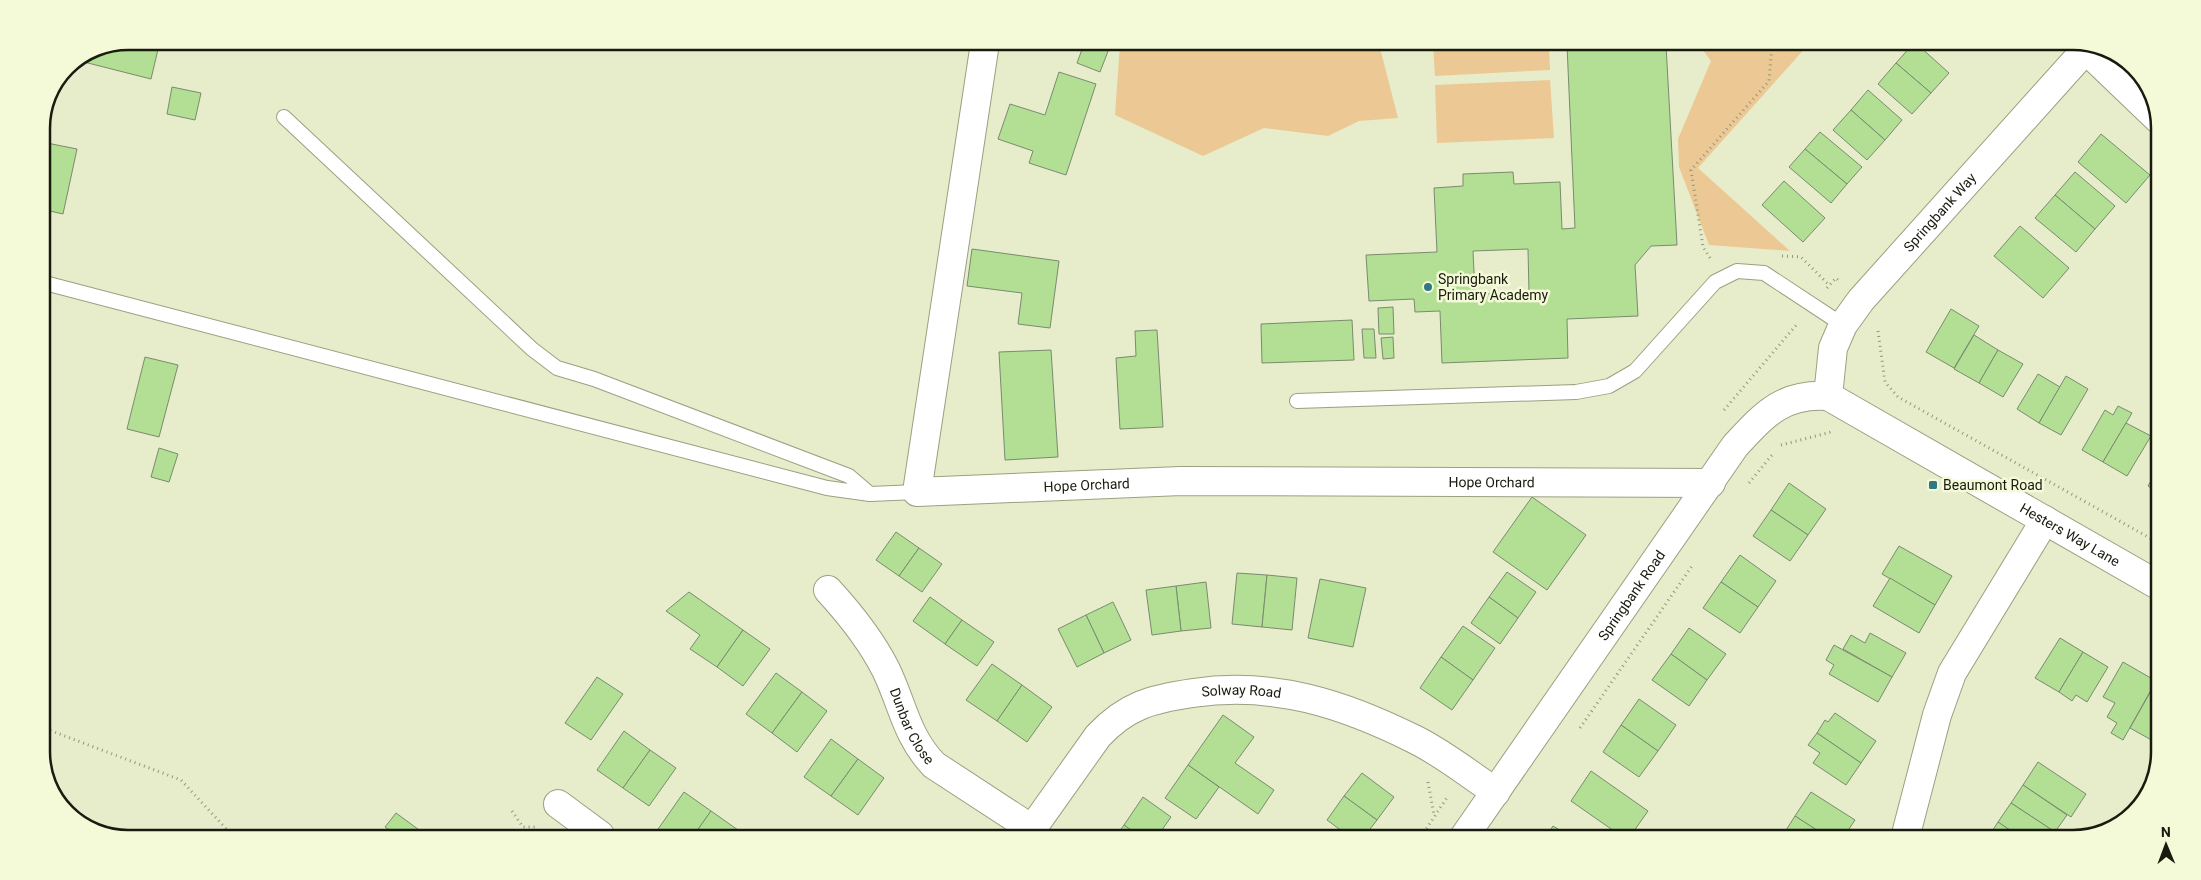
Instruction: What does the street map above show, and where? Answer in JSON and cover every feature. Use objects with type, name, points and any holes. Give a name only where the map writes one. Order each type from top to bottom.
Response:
[{"type":"street","points":[[917,492],[984,50]]},
{"type":"street","name":"Springbank Way","points":[[1828,396],[1833,348],[1843,325],[1861,300],[2084,51]]},
{"type":"street","points":[[2092,53],[2149,110]]},
{"type":"street","name":"Springbank Road","points":[[1469,830],[1735,446],[1766,414],[1789,400],[1801,396],[1828,396]]},
{"type":"street","name":"Hesters Way Lane","points":[[1828,396],[2151,581]]},
{"type":"street","name":"Hope Orchard","points":[[917,492],[1181,481],[1711,483]]},
{"type":"street","points":[[1907,830],[1937,715],[1952,673],[2045,520]]},
{"type":"street","name":"Dunbar Close","points":[[828,590],[851,614],[870,642],[886,671],[913,739],[922,753],[934,765],[1025,830]]},
{"type":"street","name":"Solway Road","points":[[1031,830],[1098,736],[1110,723],[1140,704],[1155,699],[1204,691],[1269,691],[1332,703],[1418,740],[1496,792]]},
{"type":"street","points":[[558,804],[593,830]]},
{"type":"lane","points":[[284,117],[532,349],[557,368],[594,379],[849,476],[870,494]]},
{"type":"lane","points":[[1297,401],[1576,392],[1609,386],[1635,372],[1715,282],[1737,271],[1764,273],[1843,325]]},
{"type":"lane","points":[[50,284],[827,488],[870,494],[917,492]]},
{"type":"path","points":[[1712,261],[1703,247],[1691,170],[1769,81],[1772,50]]},
{"type":"path","points":[[1720,415],[1836,278],[1884,320],[1877,332],[1885,382],[1898,397],[2151,539]]},
{"type":"path","points":[[1746,487],[1780,445],[1831,432],[1839,437]]},
{"type":"path","points":[[1576,734],[1697,559]]},
{"type":"path","points":[[50,730],[181,780],[226,830]]},
{"type":"path","points":[[1425,830],[1466,772]]},
{"type":"path","points":[[1426,774],[1434,815]]},
{"type":"shaded area","points":[[1120,50],[1381,50],[1398,118],[1359,121],[1328,136],[1264,128],[1203,156],[1115,115]]},
{"type":"shaded area","points":[[1433,50],[1549,50],[1550,70],[1435,76]]},
{"type":"shaded area","points":[[1703,50],[1804,50],[1698,168],[1790,251],[1709,245],[1679,167],[1678,139],[1711,61]]},
{"type":"shaded area","points":[[1550,80],[1554,138],[1437,143],[1435,85]]},
{"type":"building","points":[[158,50],[151,79],[86,63],[113,51]]},
{"type":"building","points":[[1082,50],[1108,50],[1100,72],[1077,63]]},
{"type":"building","points":[[1567,50],[1666,50],[1677,245],[1651,246],[1635,265],[1638,316],[1567,319],[1568,358],[1442,363],[1440,311],[1415,312],[1414,299],[1369,301],[1366,255],[1437,252],[1434,188],[1463,186],[1463,174],[1513,172],[1514,184],[1560,182],[1562,229],[1575,228]],"holes":[[[1528,249],[1529,293],[1475,294],[1473,251]]]},
{"type":"building","points":[[1908,50],[1923,50],[1949,73],[1931,93],[1896,63]]},
{"type":"building","points":[[1896,63],[1931,93],[1912,114],[1878,84]]},
{"type":"building","points":[[1059,72],[1096,84],[1066,175],[1029,163],[1033,151],[998,139],[1010,104],[1045,115]]},
{"type":"building","points":[[172,87],[201,93],[195,120],[167,114]]},
{"type":"building","points":[[1868,90],[1902,120],[1885,140],[1851,110]]},
{"type":"building","points":[[1851,110],[1885,140],[1867,160],[1833,130]]},
{"type":"building","points":[[1820,132],[1862,167],[1847,184],[1805,149]]},
{"type":"building","points":[[2101,134],[2150,175],[2126,203],[2078,162]]},
{"type":"building","points":[[50,144],[77,149],[63,214],[50,211]]},
{"type":"building","points":[[1805,149],[1847,184],[1831,203],[1789,167]]},
{"type":"building","points":[[2075,172],[2115,206],[2095,229],[2055,195]]},
{"type":"building","points":[[1784,181],[1825,218],[1803,242],[1762,205]]},
{"type":"building","points":[[2055,195],[2095,229],[2076,252],[2035,218]]},
{"type":"building","points":[[2020,226],[2069,268],[2043,298],[1994,256]]},
{"type":"building","points":[[972,249],[1059,261],[1050,328],[1018,324],[1022,293],[967,286]]},
{"type":"building","points":[[1393,307],[1394,334],[1379,334],[1378,308]]},
{"type":"building","points":[[1951,309],[1979,326],[1954,368],[1926,352]]},
{"type":"building","points":[[1352,320],[1354,360],[1262,363],[1261,324]]},
{"type":"building","points":[[1362,329],[1374,329],[1376,358],[1364,358]]},
{"type":"building","points":[[1157,330],[1163,427],[1120,429],[1116,358],[1136,356],[1135,331]]},
{"type":"building","points":[[1974,335],[1998,350],[1979,383],[1954,369]]},
{"type":"building","points":[[1393,337],[1394,358],[1383,359],[1381,338]]},
{"type":"building","points":[[1051,350],[1058,457],[1005,460],[999,352]]},
{"type":"building","points":[[1998,350],[2023,364],[2003,397],[1979,383]]},
{"type":"building","points":[[145,357],[178,365],[159,437],[127,429]]},
{"type":"building","points":[[2038,374],[2060,387],[2039,423],[2017,409]]},
{"type":"building","points":[[2066,376],[2088,389],[2061,435],[2039,423]]},
{"type":"building","points":[[2118,406],[2132,413],[2103,462],[2082,450],[2105,410],[2113,415]]},
{"type":"building","points":[[2126,423],[2151,436],[2127,476],[2103,462]]},
{"type":"building","points":[[159,448],[178,454],[169,482],[151,477]]},
{"type":"building","points":[[1789,483],[1826,509],[1808,535],[1771,510]]},
{"type":"building","points":[[1532,497],[1586,535],[1547,590],[1493,552]]},
{"type":"building","points":[[1771,510],[1808,535],[1790,561],[1753,536]]},
{"type":"building","points":[[896,532],[919,548],[899,576],[876,560]]},
{"type":"building","points":[[1899,546],[1952,576],[1935,605],[1882,574]]},
{"type":"building","points":[[919,548],[942,564],[922,592],[899,576]]},
{"type":"building","points":[[1740,555],[1776,581],[1758,607],[1721,582]]},
{"type":"building","points":[[1507,572],[1536,592],[1518,618],[1489,597]]},
{"type":"building","points":[[1237,573],[1267,575],[1262,627],[1232,624]]},
{"type":"building","points":[[1267,575],[1297,578],[1292,630],[1262,627]]},
{"type":"building","points":[[1890,578],[1935,605],[1919,633],[1873,606]]},
{"type":"building","points":[[1320,579],[1366,588],[1353,647],[1308,638]]},
{"type":"building","points":[[1206,582],[1211,628],[1181,631],[1176,586]]},
{"type":"building","points":[[1721,582],[1758,607],[1740,633],[1703,608]]},
{"type":"building","points":[[1176,586],[1181,631],[1152,635],[1146,590]]},
{"type":"building","points":[[689,592],[743,630],[717,667],[690,649],[700,635],[666,611]]},
{"type":"building","points":[[930,597],[962,620],[945,644],[913,621]]},
{"type":"building","points":[[1489,597],[1518,618],[1500,644],[1471,623]]},
{"type":"building","points":[[1113,602],[1131,640],[1104,653],[1086,615]]},
{"type":"building","points":[[1086,615],[1104,653],[1077,667],[1058,629]]},
{"type":"building","points":[[962,620],[994,642],[977,666],[945,644]]},
{"type":"building","points":[[1463,626],[1495,648],[1473,680],[1441,657]]},
{"type":"building","points":[[1689,628],[1726,654],[1707,680],[1671,654]]},
{"type":"building","points":[[743,630],[770,649],[743,686],[717,667]]},
{"type":"building","points":[[1870,633],[1906,653],[1892,677],[1843,649],[1851,635],[1865,643]]},
{"type":"building","points":[[2060,638],[2083,652],[2059,692],[2035,678]]},
{"type":"building","points":[[1834,645],[1892,677],[1878,702],[1829,674],[1834,665],[1826,660]]},
{"type":"building","points":[[2083,652],[2108,667],[2087,702],[2076,695],[2072,701],[2059,692]]},
{"type":"building","points":[[1671,654],[1707,680],[1689,706],[1652,680]]},
{"type":"building","points":[[1441,657],[1473,680],[1452,710],[1420,688]]},
{"type":"building","points":[[2123,662],[2151,678],[2151,690],[2123,740],[2111,733],[2117,723],[2107,717],[2115,703],[2103,697]]},
{"type":"building","points":[[992,664],[1022,685],[997,721],[966,700]]},
{"type":"building","points":[[776,673],[802,692],[772,733],[746,714]]},
{"type":"building","points":[[597,677],[623,694],[591,740],[565,723]]},
{"type":"building","points":[[1022,685],[1052,707],[1027,742],[997,721]]},
{"type":"building","points":[[2151,691],[2151,740],[2130,728]]},
{"type":"building","points":[[802,692],[827,711],[797,752],[772,733]]},
{"type":"building","points":[[1639,699],[1676,725],[1658,751],[1621,725]]},
{"type":"building","points":[[1835,713],[1876,741],[1861,763],[1817,733],[1825,720],[1828,722]]},
{"type":"building","points":[[1223,715],[1254,737],[1235,763],[1274,790],[1258,814],[1188,765]]},
{"type":"building","points":[[1621,725],[1658,751],[1639,777],[1603,752]]},
{"type":"building","points":[[624,731],[650,750],[623,788],[597,770]]},
{"type":"building","points":[[1817,733],[1861,763],[1846,785],[1813,763],[1820,753],[1808,745]]},
{"type":"building","points":[[831,739],[858,759],[831,796],[804,777]]},
{"type":"building","points":[[650,750],[676,768],[649,806],[623,788]]},
{"type":"building","points":[[858,759],[884,778],[858,815],[831,796]]},
{"type":"building","points":[[2038,762],[2086,794],[2071,817],[2023,785]]},
{"type":"building","points":[[1188,765],[1219,787],[1196,819],[1165,798]]},
{"type":"building","points":[[1591,771],[1648,811],[1635,830],[1613,830],[1571,801]]},
{"type":"building","points":[[1362,773],[1394,797],[1377,820],[1344,796]]},
{"type":"building","points":[[2023,785],[2067,815],[2056,830],[2052,830],[2011,803]]},
{"type":"building","points":[[684,792],[711,811],[698,830],[657,830]]},
{"type":"building","points":[[1811,792],[1855,820],[1848,830],[1817,830],[1795,816]]},
{"type":"building","points":[[1344,796],[1377,820],[1369,830],[1341,830],[1327,820]]},
{"type":"building","points":[[1143,797],[1171,817],[1162,830],[1131,830],[1124,825]]},
{"type":"building","points":[[2011,803],[2052,830],[2010,830],[1998,822]]},
{"type":"building","points":[[711,811],[738,830],[698,830]]},
{"type":"building","points":[[396,813],[419,830],[390,830],[385,827]]},
{"type":"building","points":[[1795,816],[1817,830],[1786,830]]},
{"type":"building","points":[[1998,822],[2010,830],[1993,830]]},
{"type":"building","points":[[1124,825],[1131,830],[1120,830]]},
{"type":"building","points":[[1553,826],[1560,830],[1550,830]]},
{"type":"place","name":"Springbank Primary Academy","points":[[1428,287]]},
{"type":"place","name":"Beaumont Road","points":[[1933,485]]}]
